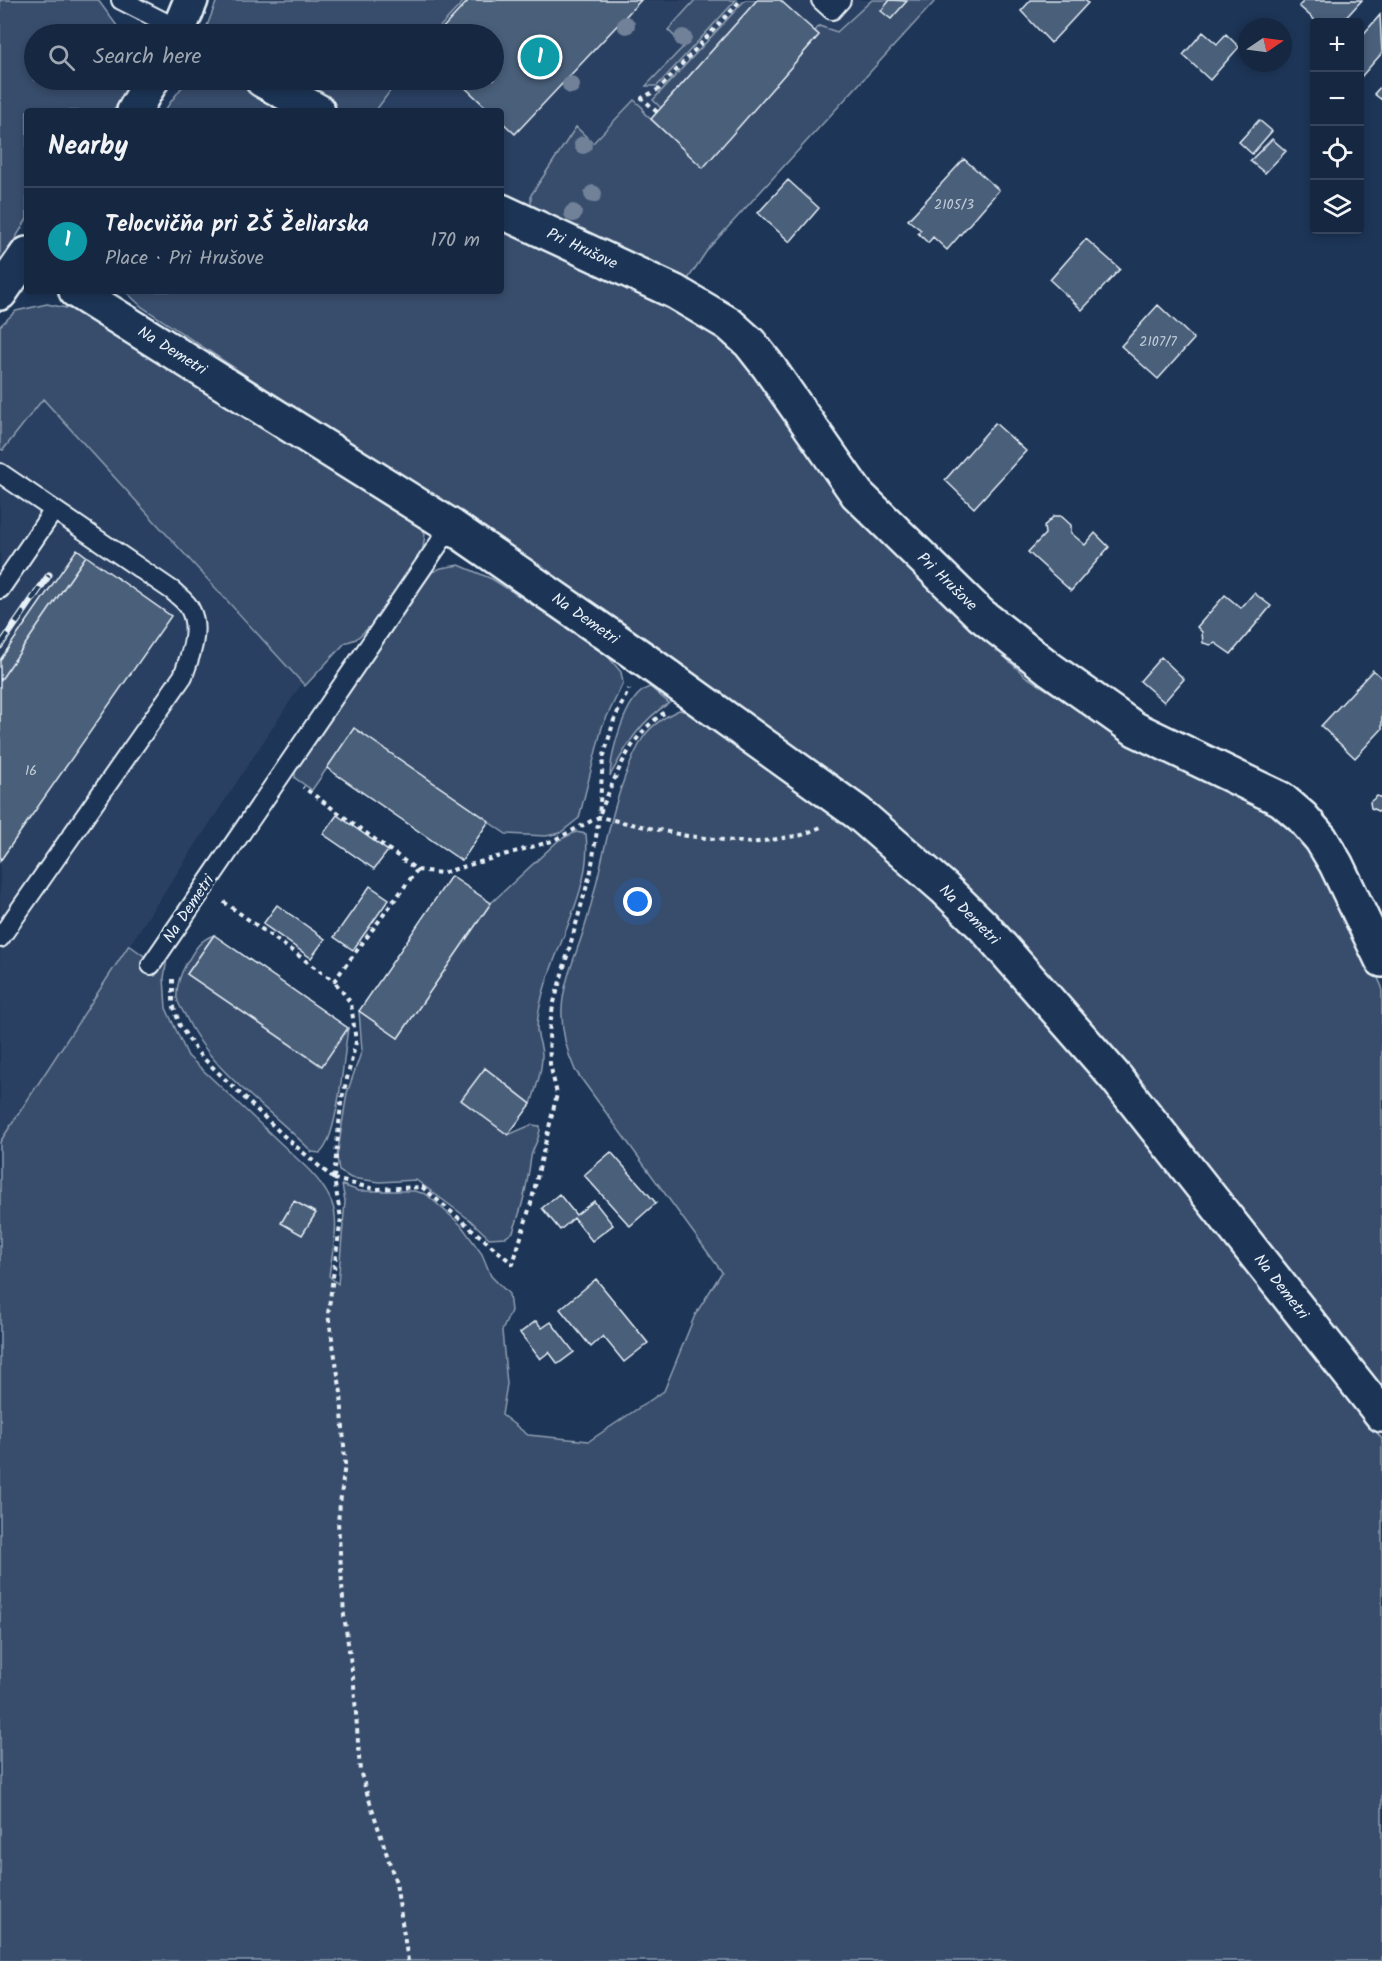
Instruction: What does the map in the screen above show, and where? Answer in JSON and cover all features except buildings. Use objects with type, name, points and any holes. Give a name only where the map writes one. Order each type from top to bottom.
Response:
[{"type":"street","points":[[184,24],[191,0]]},
{"type":"street","points":[[137,108],[147,90]]},
{"type":"street","points":[[280,90],[313,108]]},
{"type":"street","name":"Pri Hrušove","points":[[504,212],[675,292],[729,324],[750,343],[768,366],[857,494],[981,615],[1050,669],[1135,729],[1281,799],[1302,817],[1321,839],[1336,864],[1382,960]]},
{"type":"street","points":[[0,293],[24,261]]},
{"type":"street","name":"Na Demetri","points":[[81,294],[451,526],[642,658],[858,813],[944,888],[984,927],[1117,1079],[1382,1415]]},
{"type":"lane","points":[[121,0],[165,24]]},
{"type":"lane","points":[[821,0],[832,10],[841,0]]},
{"type":"lane","points":[[0,473],[173,591],[191,609],[194,632],[191,653],[183,676],[0,938]]},
{"type":"lane","points":[[0,589],[54,510]]},
{"type":"lane","name":"Na Demetri","points":[[151,965],[451,526]]},
{"type":"path","points":[[657,112],[642,99],[658,89],[741,0]]},
{"type":"path","points":[[171,935],[173,1004],[180,1026],[198,1053],[284,1136],[334,1179],[375,1189],[422,1187],[513,1264],[531,1203],[557,1094],[550,1064],[549,1031],[553,1006],[591,871],[599,817],[603,759],[614,720],[642,658]]},
{"type":"path","points":[[599,817],[619,769],[641,731],[649,723],[693,695]]},
{"type":"path","points":[[283,772],[417,870],[442,873],[552,841],[599,817],[687,836],[752,843],[802,835],[858,813]]},
{"type":"path","points":[[334,981],[417,870]]},
{"type":"path","points":[[204,888],[334,981],[351,1003],[356,1042],[340,1103],[334,1179],[341,1218],[328,1314],[341,1393],[344,1451],[338,1521],[344,1615],[354,1685],[360,1771],[396,1883],[408,1961]]},
{"type":"shaded area","points":[[0,0],[98,0],[116,24],[24,24],[24,90],[126,90],[115,108],[24,108],[24,224],[0,264]]},
{"type":"shaded area","points":[[217,0],[465,0],[442,24],[208,24]]},
{"type":"shaded area","points":[[247,0],[936,0],[708,249],[596,243],[504,196],[504,108],[345,108],[312,90],[504,90],[504,24],[236,24]]},
{"type":"shaded area","points":[[695,0],[736,0],[657,86],[646,86],[684,46],[668,30]]},
{"type":"shaded area","points":[[745,0],[757,0],[661,108],[653,100]]},
{"type":"shaded area","points":[[872,0],[936,0],[708,249],[684,285],[531,207],[531,195],[576,127],[593,143],[634,100],[643,108],[644,113],[703,167],[819,35],[815,31],[819,26],[837,32]]},
{"type":"shaded area","points":[[180,90],[266,90],[299,108],[166,108]]},
{"type":"shaded area","points":[[297,90],[391,90],[378,108],[330,108]]},
{"type":"shaded area","points":[[504,221],[723,331],[966,621],[1025,676],[1128,741],[1267,807],[1305,842],[1339,893],[1382,987],[1382,1394],[998,923],[460,516],[142,307],[128,294],[504,294]]},
{"type":"shaded area","points":[[47,304],[71,309],[102,321],[421,525],[425,534],[422,556],[375,622],[356,639],[345,643],[305,686],[43,399],[3,450],[0,449],[0,326],[16,311]]},
{"type":"shaded area","points":[[42,398],[302,683],[0,1142],[0,454]]},
{"type":"shaded area","points":[[459,565],[492,579],[555,619],[605,653],[621,672],[623,683],[602,727],[579,818],[560,833],[546,836],[506,834],[354,729],[312,790],[295,778],[295,772],[432,572]]},
{"type":"shaded area","points":[[650,687],[669,703],[642,726],[628,744],[610,776],[613,753],[627,712],[641,692]]},
{"type":"shaded area","points":[[679,710],[691,713],[816,799],[930,895],[970,934],[1100,1086],[1382,1439],[1382,1961],[0,1961],[0,1142],[129,945],[147,958],[141,967],[155,976],[167,959],[164,978],[166,1008],[188,1056],[307,1168],[328,1194],[335,1218],[329,1276],[338,1284],[345,1201],[342,1185],[359,1191],[414,1191],[426,1194],[461,1225],[482,1254],[491,1276],[509,1294],[511,1311],[502,1331],[507,1384],[502,1415],[528,1435],[589,1441],[664,1391],[695,1315],[722,1272],[575,1070],[562,1025],[563,996],[566,984],[585,928],[616,805],[631,761],[648,731],[657,722]]},
{"type":"shaded area","points":[[576,832],[586,834],[586,858],[582,883],[540,1004],[537,1028],[542,1061],[531,1104],[485,1068],[508,1135],[531,1125],[540,1126],[522,1204],[513,1232],[506,1237],[489,1238],[470,1220],[416,1180],[380,1182],[351,1178],[339,1171],[337,1157],[347,1093],[362,1050],[359,1011],[398,1038],[491,903],[559,840]]},
{"type":"shaded area","points":[[214,935],[187,974],[321,1066],[348,1028],[336,1114],[326,1144],[320,1153],[312,1152],[225,1072],[196,1036],[179,1005],[177,989],[184,968],[197,946]]},
{"type":"railway","points":[[0,646],[49,575]]},
{"type":"place","name":"Telocvičňa pri ZŠ Želiarska","points":[[540,57]]}]
